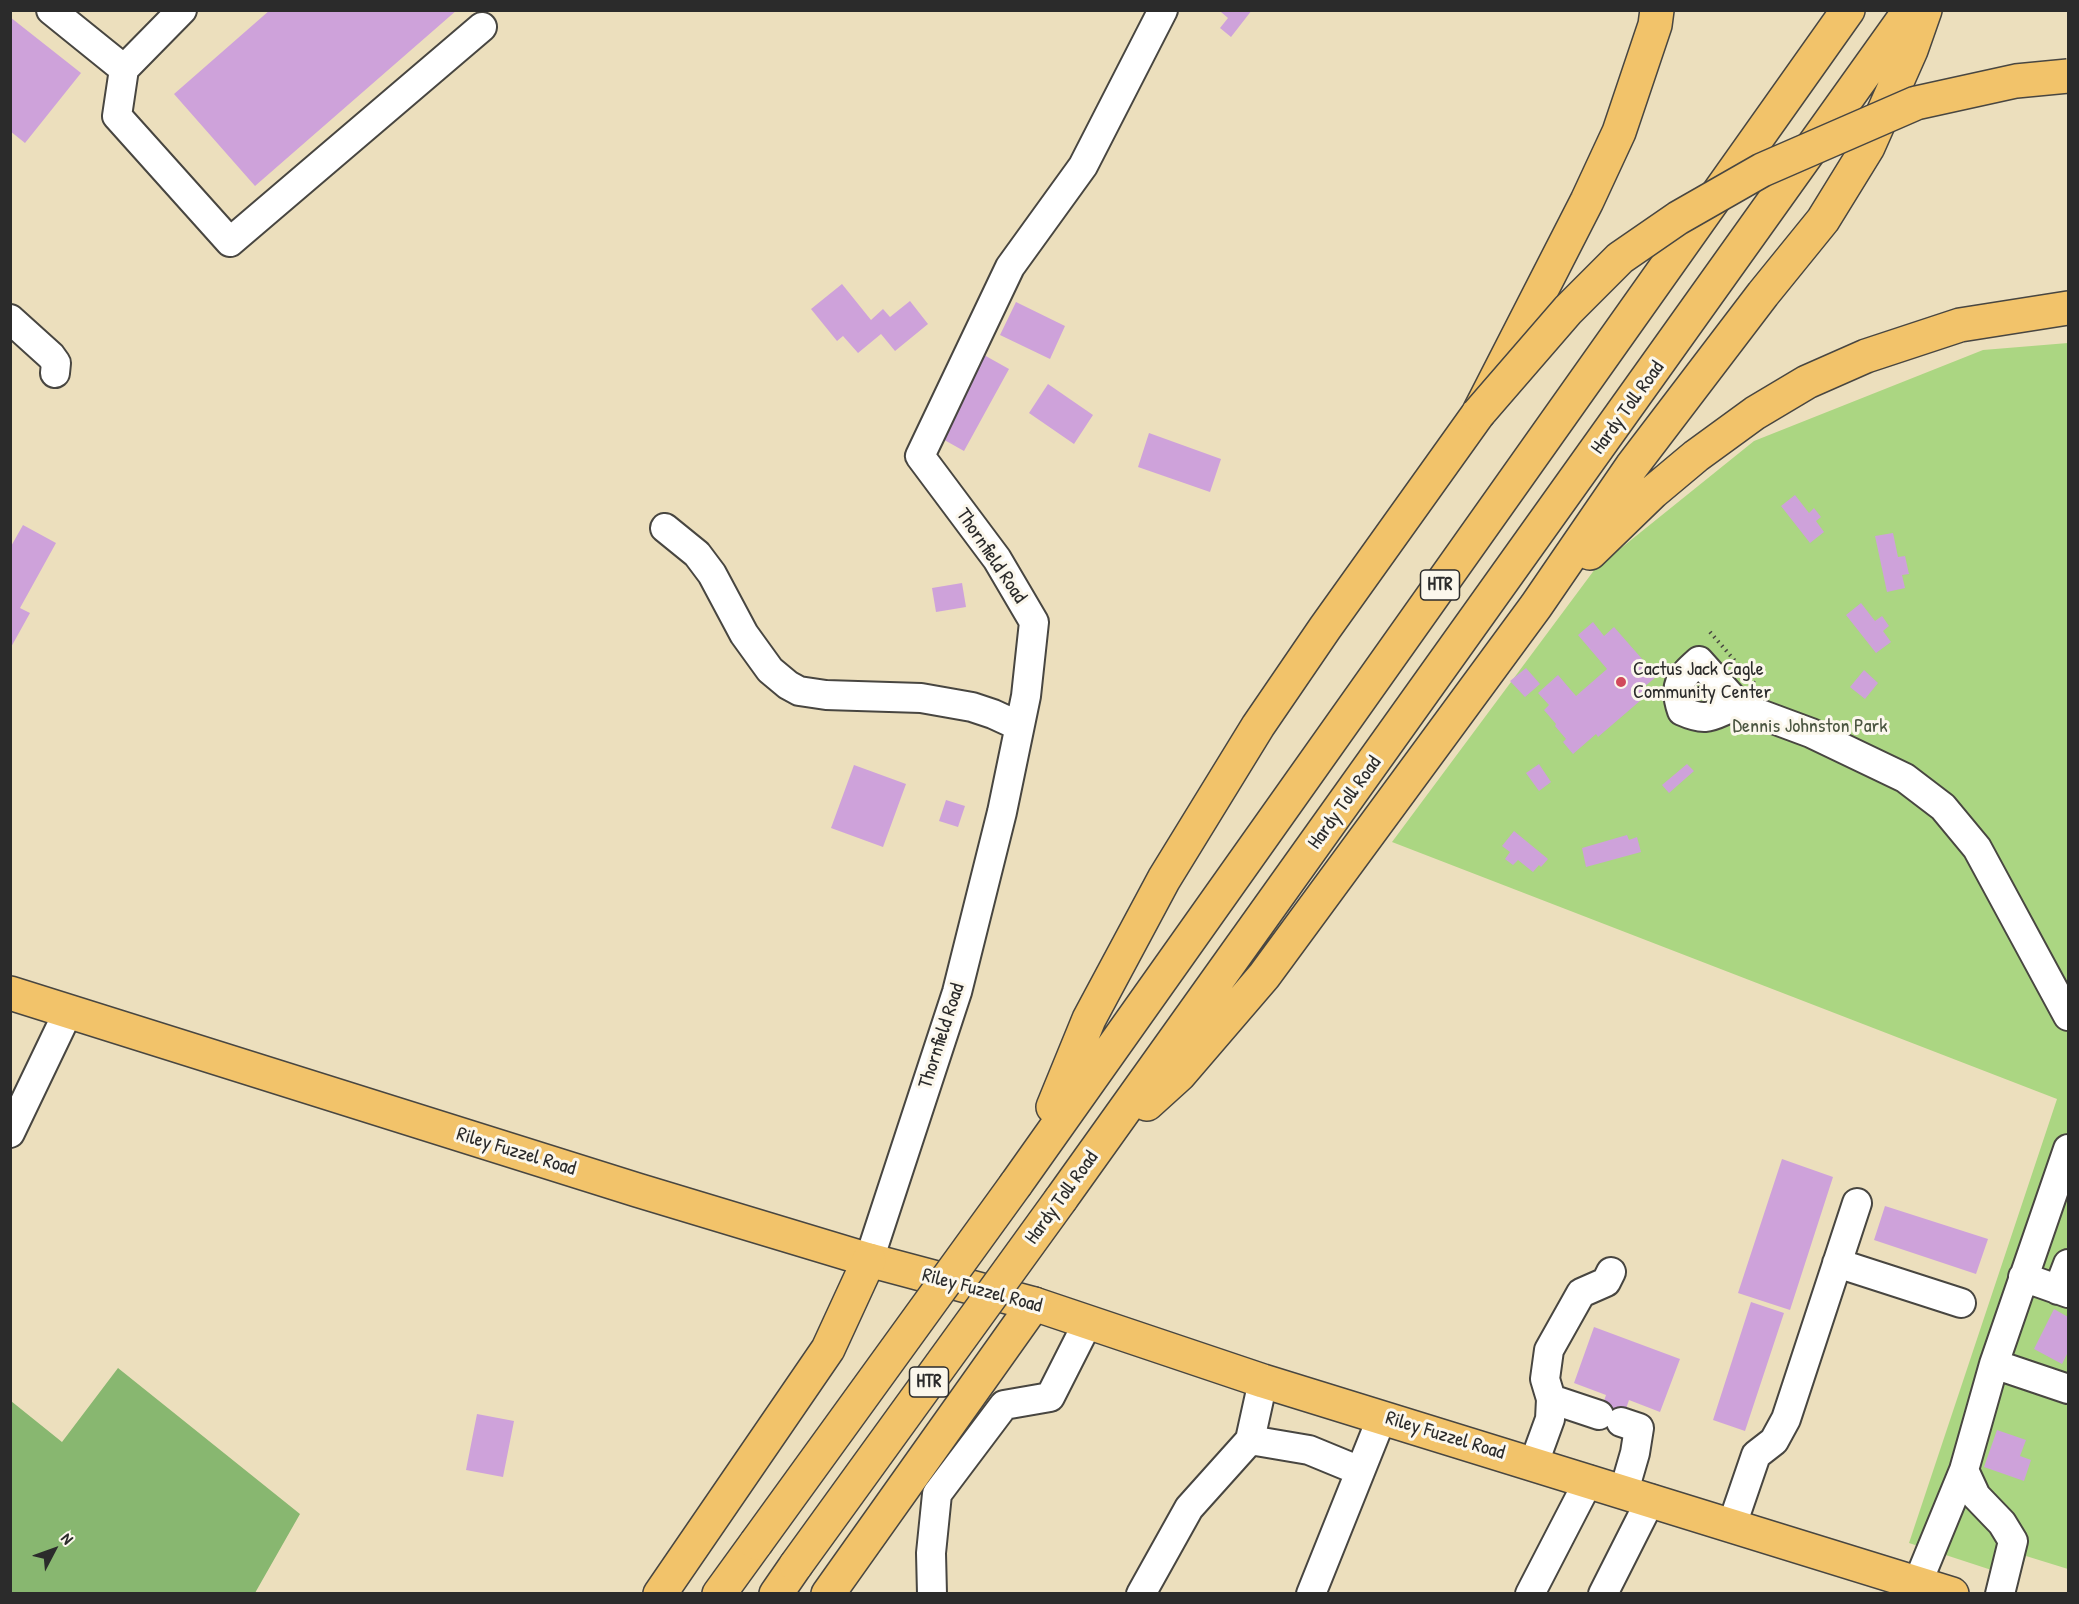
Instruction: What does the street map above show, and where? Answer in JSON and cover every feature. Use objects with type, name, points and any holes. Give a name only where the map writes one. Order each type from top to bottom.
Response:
[{"type":"main road","points":[[1478,414],[1587,201],[1614,142],[1655,25],[1657,10]]},
{"type":"main road","name":"HTR","points":[[719,1593],[1024,1171],[1848,10]]},
{"type":"main road","name":"Hardy Toll Road","points":[[776,1593],[1093,1155],[1910,10]]},
{"type":"main road","points":[[1093,1155],[1179,1075],[1264,976],[1536,606],[1632,466],[1741,322],[1823,220],[1868,147],[1911,50],[1925,10]]},
{"type":"main road","points":[[1024,1171],[1089,1019],[1164,879],[1258,726],[1478,414],[1568,309],[1620,258],[1688,212],[1762,170],[1916,103],[2016,81],[2068,76]]},
{"type":"main road","points":[[1536,606],[1653,492],[1696,456],[1755,413],[1807,382],[1866,356],[1960,325],[2068,308]]},
{"type":"main road","name":"Riley Fuzzel Road","points":[[10,993],[626,1187],[869,1260],[1034,1304],[1263,1381],[1732,1525],[1915,1588],[1952,1593]]},
{"type":"main road","points":[[660,1593],[828,1349],[869,1260]]},
{"type":"main road","points":[[828,1593],[1034,1304]]},
{"type":"street","points":[[51,10],[124,69]]},
{"type":"street","points":[[182,10],[124,69],[117,116],[231,242],[482,27]]},
{"type":"street","name":"Thornfield Road","points":[[869,1260],[957,992],[1002,812],[1020,726],[1026,696],[1034,622],[997,559],[920,456],[1010,267],[1083,166],[1163,10]]},
{"type":"street","points":[[10,319],[51,356],[56,363],[55,373]]},
{"type":"street","points":[[665,528],[697,554],[707,567],[744,634],[770,670],[788,686],[799,691],[825,694],[921,698],[972,707],[1020,726]]},
{"type":"street","points":[[1741,704],[1749,710],[1811,733],[1905,778],[1943,807],[1977,848],[2068,1016]]},
{"type":"street","points":[[10,1133],[68,1012]]},
{"type":"street","points":[[1915,1588],[1964,1470],[1994,1364],[2068,1149]]},
{"type":"street","points":[[1732,1525],[1756,1455],[1774,1441],[1786,1419],[1857,1203]]},
{"type":"street","points":[[1837,1263],[1961,1303]]},
{"type":"street","points":[[1534,1463],[1550,1419],[1551,1399],[1545,1379],[1549,1350],[1581,1293],[1606,1282],[1611,1272]]},
{"type":"street","points":[[2023,1277],[2065,1282]]},
{"type":"street","points":[[932,1593],[931,1553],[937,1494],[1004,1405],[1050,1397],[1088,1322]]},
{"type":"street","points":[[1994,1364],[2068,1389]]},
{"type":"street","points":[[1141,1593],[1189,1508],[1250,1440],[1263,1381]]},
{"type":"street","points":[[1551,1399],[1639,1428],[1635,1453],[1637,1495],[1604,1593]]},
{"type":"street","points":[[1311,1593],[1382,1417]]},
{"type":"street","points":[[1250,1440],[1309,1450],[1360,1471]]},
{"type":"street","points":[[1964,1470],[1976,1496],[2002,1523],[2013,1541],[2000,1593]]},
{"type":"street","points":[[1533,1593],[1589,1480]]},
{"type":"green space","name":"Dennis Johnston Park","points":[[2068,343],[2068,1569],[2026,1556],[2019,1579],[1909,1543],[2057,1099],[1392,842],[1595,569],[1754,441],[1983,350]]},
{"type":"green space","points":[[118,1368],[300,1514],[255,1593],[11,1593],[11,1401],[62,1442]]},
{"type":"building","points":[[270,10],[457,10],[255,186],[174,94]]},
{"type":"building","points":[[1222,10],[1252,10],[1231,37],[1220,28],[1228,18],[1221,12]]},
{"type":"building","points":[[10,17],[81,73],[25,143],[10,131]]},
{"type":"building","points":[[842,284],[871,320],[883,309],[890,317],[910,301],[928,324],[895,351],[881,334],[858,353],[843,336],[837,341],[811,309]]},
{"type":"building","points":[[1016,302],[1065,326],[1050,359],[1000,335]]},
{"type":"building","points":[[984,355],[1009,369],[964,451],[939,437]]},
{"type":"building","points":[[1048,384],[1093,415],[1074,444],[1029,413]]},
{"type":"building","points":[[1149,433],[1221,459],[1210,492],[1138,467]]},
{"type":"building","points":[[1795,495],[1809,513],[1814,508],[1821,517],[1816,521],[1824,532],[1810,543],[1781,506]]},
{"type":"building","points":[[23,525],[56,543],[20,608],[30,613],[10,649],[10,548]]},
{"type":"building","points":[[1893,533],[1898,557],[1905,556],[1909,574],[1902,575],[1905,588],[1887,592],[1875,536]]},
{"type":"building","points":[[962,583],[966,607],[936,612],[932,588]]},
{"type":"building","points":[[1861,603],[1875,621],[1882,616],[1889,626],[1883,631],[1891,642],[1876,653],[1846,615]]},
{"type":"building","name":"Cactus Jack Cagle Community Center","points":[[1593,622],[1604,636],[1614,627],[1657,676],[1643,688],[1648,694],[1598,737],[1596,734],[1573,754],[1563,742],[1566,739],[1544,710],[1549,705],[1538,693],[1558,675],[1576,696],[1607,669],[1578,635]]},
{"type":"building","points":[[1526,668],[1540,684],[1525,697],[1510,681]]},
{"type":"building","points":[[1864,670],[1878,683],[1865,699],[1850,687]]},
{"type":"building","points":[[1539,764],[1551,782],[1539,791],[1526,773]]},
{"type":"building","points":[[1687,764],[1694,771],[1669,793],[1662,785]]},
{"type":"building","points":[[854,765],[906,784],[883,847],[831,828]]},
{"type":"building","points":[[946,800],[965,806],[958,827],[939,821]]},
{"type":"building","points":[[1514,831],[1548,859],[1533,872],[1518,860],[1513,865],[1505,859],[1510,852],[1502,846]]},
{"type":"building","points":[[1627,835],[1629,840],[1637,837],[1641,852],[1586,867],[1582,848]]},
{"type":"building","points":[[1782,1159],[1833,1177],[1790,1310],[1738,1293]]},
{"type":"building","points":[[1885,1206],[1988,1239],[1976,1274],[1874,1240]]},
{"type":"building","points":[[1751,1302],[1784,1313],[1745,1431],[1713,1420]]},
{"type":"building","points":[[2054,1309],[2068,1317],[2068,1352],[2062,1364],[2034,1349]]},
{"type":"building","points":[[1594,1327],[1680,1359],[1660,1412],[1629,1400],[1618,1432],[1596,1424],[1606,1395],[1574,1383]]},
{"type":"building","points":[[477,1414],[514,1421],[503,1477],[466,1470]]},
{"type":"building","points":[[1997,1430],[2026,1440],[2020,1456],[2031,1460],[2024,1481],[1984,1467]]},
{"type":"place","name":"Cactus Jack Cagle Community Center","points":[[1621,682]]}]
